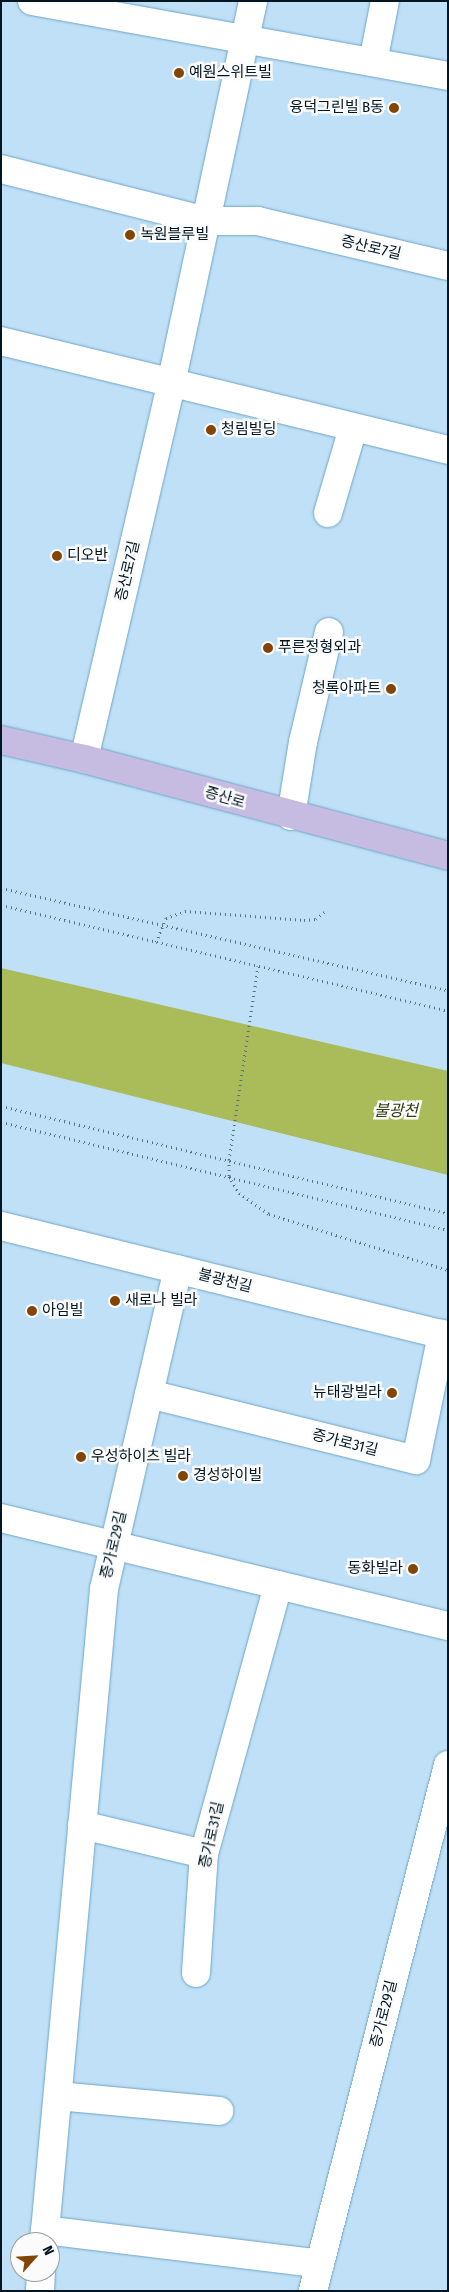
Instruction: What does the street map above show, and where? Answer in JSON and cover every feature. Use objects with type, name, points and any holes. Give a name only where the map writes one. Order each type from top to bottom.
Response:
[{"type":"main road","name":"증산로","points":[[1,740],[84,758],[291,816],[448,856]]},
{"type":"street","points":[[32,1],[246,37],[448,76]]},
{"type":"street","name":"증산로7길","points":[[84,758],[171,384],[253,1]]},
{"type":"street","points":[[373,62],[385,1]]},
{"type":"street","name":"증산로7길","points":[[1,168],[206,222],[258,221],[448,266]]},
{"type":"street","points":[[1,341],[171,384],[448,450]]},
{"type":"street","points":[[328,514],[353,428]]},
{"type":"street","points":[[291,816],[303,742],[329,632]]},
{"type":"street","name":"불광천길","points":[[1,1226],[445,1335]]},
{"type":"street","name":"증가로29길","points":[[45,2232],[104,1589],[178,1269]]},
{"type":"street","name":"증가로31길","points":[[149,1394],[416,1460],[445,1335]]},
{"type":"street","points":[[1,1518],[448,1626]]},
{"type":"street","name":"증가로31길","points":[[196,1973],[204,1854],[278,1585]]},
{"type":"street","name":"증가로29길","points":[[313,2291],[448,1765]]},
{"type":"street","points":[[82,1825],[204,1854]]},
{"type":"street","points":[[58,2096],[219,2110]]},
{"type":"street","name":"증가로29길","points":[[60,2238],[320,2264]]},
{"type":"path","points":[[1,888],[448,990]]},
{"type":"path","points":[[1,905],[448,1011]]},
{"type":"path","points":[[156,942],[161,924],[166,918],[185,911],[304,920],[316,919],[326,912]]},
{"type":"path","points":[[258,966],[229,1160],[229,1176],[239,1193],[269,1214],[448,1270]]},
{"type":"path","points":[[1,1106],[448,1213]]},
{"type":"path","points":[[1,1122],[448,1230]]},
{"type":"water","name":"불광천","points":[[1,968],[448,1071],[448,1175],[1,1063]]},
{"type":"place","name":"예원스위트빌","points":[[179,73]]},
{"type":"place","name":"융덕그린빌 B동","points":[[394,108]]},
{"type":"place","name":"녹원블루빌","points":[[130,235]]},
{"type":"place","name":"청림빌딩","points":[[211,430]]},
{"type":"place","name":"디오반","points":[[57,556]]},
{"type":"place","name":"푸른정형외과","points":[[268,648]]},
{"type":"place","name":"청록아파트","points":[[391,689]]},
{"type":"place","name":"새로나 빌라","points":[[115,1301]]},
{"type":"place","name":"아임빌","points":[[32,1311]]},
{"type":"place","name":"뉴태광빌라","points":[[392,1393]]},
{"type":"place","name":"우성하이츠 빌라","points":[[81,1457]]},
{"type":"place","name":"경성하이빌","points":[[183,1476]]},
{"type":"place","name":"동화빌라","points":[[413,1569]]}]
